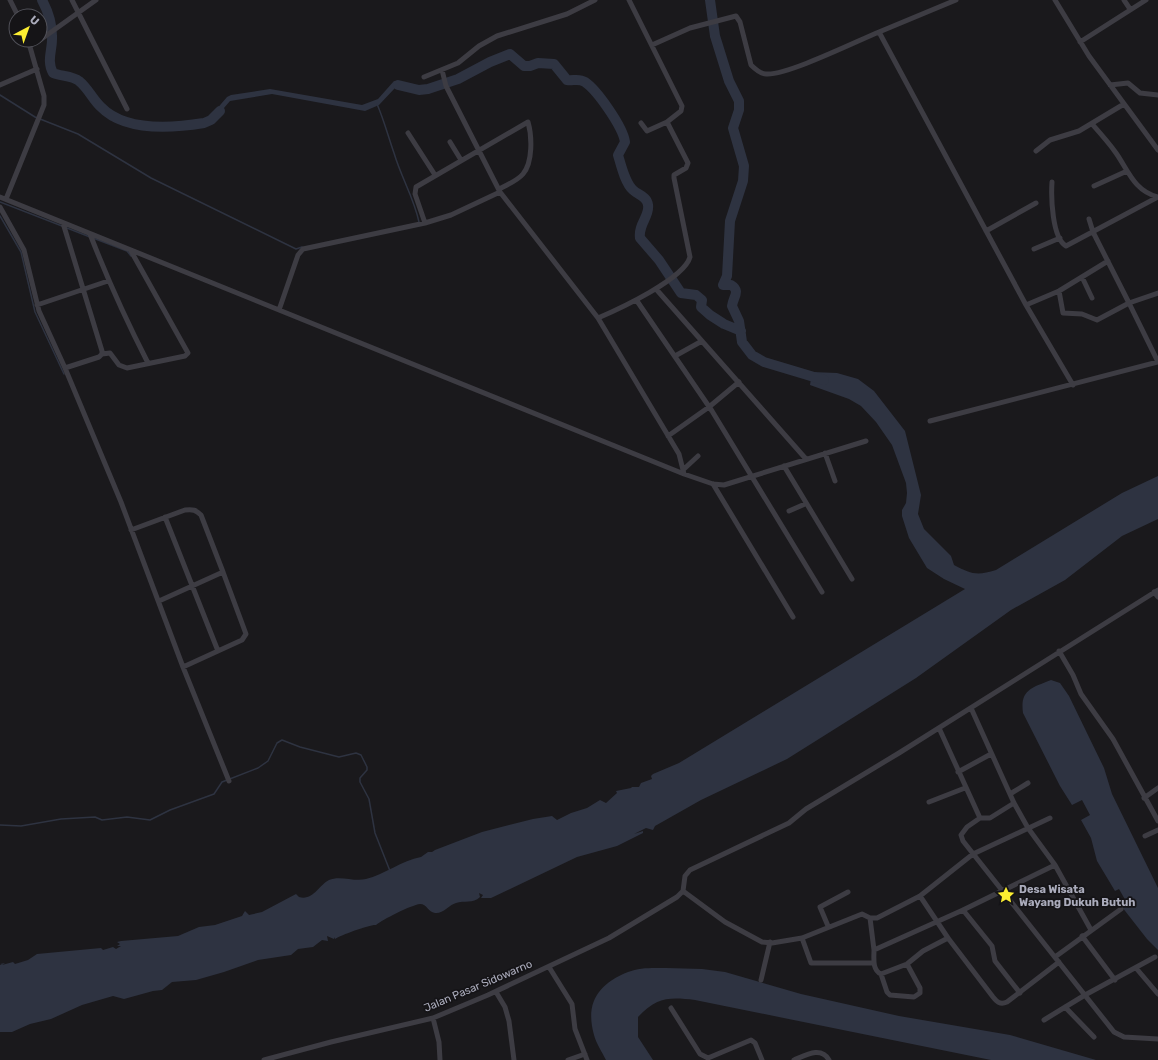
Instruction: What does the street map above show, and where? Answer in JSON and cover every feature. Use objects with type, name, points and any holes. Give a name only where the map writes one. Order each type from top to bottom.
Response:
[{"type":"street","points":[[72,0],[77,13],[127,108]]},
{"type":"street","points":[[48,34],[96,0]]},
{"type":"street","points":[[424,77],[443,72],[458,63],[479,46],[497,36],[567,14],[595,0]]},
{"type":"street","points":[[629,0],[682,106],[681,111],[667,122],[647,131],[641,123]]},
{"type":"street","points":[[652,45],[690,28],[733,16],[739,18],[751,65],[755,70],[765,75],[775,74],[956,0]]},
{"type":"street","points":[[1055,0],[1080,42],[1158,150]]},
{"type":"street","points":[[1124,0],[1130,10]]},
{"type":"street","points":[[1080,42],[1146,0]]},
{"type":"street","points":[[879,32],[1026,305],[1073,385]]},
{"type":"street","points":[[6,199],[39,118],[44,100],[31,48]]},
{"type":"street","points":[[0,85],[37,68]]},
{"type":"street","points":[[443,72],[446,86],[500,191],[598,318],[679,454],[684,471]]},
{"type":"street","points":[[1110,85],[1128,83],[1140,93],[1158,95]]},
{"type":"street","points":[[1036,151],[1050,140],[1063,137],[1092,124],[1124,104]]},
{"type":"street","points":[[279,310],[298,255],[303,249],[425,222],[451,215],[500,191],[520,177],[526,169],[530,150],[528,122],[435,175],[416,188],[415,194],[425,222]]},
{"type":"street","points":[[598,318],[637,301],[656,289],[685,266],[690,257],[674,178],[674,175],[686,168],[688,163],[667,122]]},
{"type":"street","points":[[1092,124],[1116,153],[1139,188],[1158,197]]},
{"type":"street","points":[[408,133],[435,175]]},
{"type":"street","points":[[450,142],[461,160]]},
{"type":"street","points":[[1094,186],[1127,171]]},
{"type":"street","points":[[1052,182],[1051,204],[1060,238],[1066,246],[1158,197]]},
{"type":"street","points":[[0,197],[131,251],[684,471],[713,484],[724,484],[866,441]]},
{"type":"street","points":[[986,231],[1036,203]]},
{"type":"street","points":[[0,207],[24,250],[37,305],[65,368],[131,530],[183,667],[229,781]]},
{"type":"street","points":[[930,421],[1158,362],[1093,232],[1089,219]]},
{"type":"street","points":[[63,222],[102,354]]},
{"type":"street","points":[[90,234],[108,281],[148,363]]},
{"type":"street","points":[[1034,249],[1060,238]]},
{"type":"street","points":[[65,368],[99,357],[102,354],[110,353],[122,367],[127,368],[185,356],[188,352],[131,251]]},
{"type":"street","points":[[1026,305],[1059,291],[1108,261]]},
{"type":"street","points":[[1082,277],[1092,298]]},
{"type":"street","points":[[37,305],[108,281]]},
{"type":"street","points":[[656,289],[806,459]]},
{"type":"street","points":[[1059,291],[1063,313],[1082,314],[1097,320],[1129,303],[1158,293]]},
{"type":"street","points":[[637,301],[709,407],[822,592]]},
{"type":"street","points":[[675,356],[702,341]]},
{"type":"street","points":[[668,436],[709,407],[739,382]]},
{"type":"street","points":[[825,453],[834,482]]},
{"type":"street","points":[[684,471],[698,456]]},
{"type":"street","points":[[784,466],[805,504],[852,579]]},
{"type":"street","points":[[713,484],[793,617]]},
{"type":"street","points":[[789,511],[805,504]]},
{"type":"street","points":[[131,530],[185,510],[192,509],[197,511],[201,515],[223,572],[246,634],[242,640],[183,667]]},
{"type":"street","points":[[165,517],[218,651]]},
{"type":"street","points":[[159,601],[223,572]]},
{"type":"street","points":[[1050,818],[973,854],[920,896],[877,918],[870,918],[862,914],[858,914],[802,938],[762,942],[735,928],[683,891],[685,876],[690,870],[788,823],[806,809],[971,708],[1156,591],[1158,597]]},
{"type":"street","points":[[1059,651],[1073,675],[1081,694],[1113,739],[1144,798],[1158,821]]},
{"type":"street","points":[[971,708],[1014,803],[1028,828],[1055,866],[1091,930]]},
{"type":"street","points":[[938,728],[980,818]]},
{"type":"street","points":[[958,772],[992,754]]},
{"type":"street","points":[[1010,794],[1028,782]]},
{"type":"street","points":[[929,802],[965,788]]},
{"type":"street","points":[[1144,798],[1158,788]]},
{"type":"street","points":[[1014,803],[990,818],[980,818],[967,828],[962,835],[963,841],[1002,892],[1118,1035],[1124,1037],[1158,1040]]},
{"type":"street","points":[[1145,836],[1158,830]]},
{"type":"street","points":[[874,950],[1002,892],[1055,866]]},
{"type":"street","name":"Jalan Pasar Sidowarno","points":[[264,1060],[330,1042],[433,1018],[496,992],[609,938],[677,897],[683,891]]},
{"type":"street","points":[[828,926],[820,907],[848,892]]},
{"type":"street","points":[[920,896],[936,922],[997,1002],[1003,1004],[1007,1002],[1059,962]]},
{"type":"street","points":[[1055,957],[1121,909]]},
{"type":"street","points":[[963,910],[992,946],[995,961],[1020,993]]},
{"type":"street","points":[[870,918],[874,963],[877,972],[881,974],[890,995],[914,997],[920,993],[920,988],[907,964]]},
{"type":"street","points":[[1082,936],[1115,980]]},
{"type":"street","points":[[802,938],[811,963],[874,963]]},
{"type":"street","points":[[881,974],[907,964],[923,951],[948,938]]},
{"type":"street","points":[[760,980],[770,942]]},
{"type":"street","points":[[1044,1020],[1085,995],[1155,957]]},
{"type":"street","points":[[549,966],[572,1004],[575,1029],[587,1060]]},
{"type":"street","points":[[1136,968],[1158,994]]},
{"type":"street","points":[[496,992],[505,1007],[509,1021],[514,1060]]},
{"type":"street","points":[[1065,1007],[1094,1037]]},
{"type":"street","points":[[671,1008],[700,1054],[704,1057],[708,1058],[751,1040],[756,1043],[762,1060]]},
{"type":"street","points":[[433,1018],[440,1060]]},
{"type":"street","points":[[794,1060],[817,1052],[823,1053],[829,1060]]},
{"type":"street","points":[[568,1060],[584,1054]]},
{"type":"water","points":[[394,81],[412,84],[410,90],[395,88],[379,105],[365,111],[272,94],[230,101],[212,122],[209,118],[227,97],[231,95],[270,89],[362,105],[378,99]]},
{"type":"water","points":[[812,372],[837,373],[858,379],[874,391],[905,431],[921,495],[918,514],[924,529],[951,556],[954,565],[970,572],[984,573],[996,570],[1122,493],[1158,476],[1158,519],[1122,536],[1065,580],[1011,610],[916,678],[787,759],[701,800],[655,826],[653,830],[646,828],[634,834],[643,831],[643,833],[617,846],[577,857],[491,898],[481,898],[483,895],[479,893],[480,897],[477,899],[456,903],[438,913],[431,911],[422,904],[416,905],[397,913],[376,925],[356,930],[335,939],[335,937],[334,939],[327,936],[328,941],[322,940],[313,947],[298,949],[291,955],[258,960],[196,980],[172,982],[162,990],[124,999],[113,996],[82,1005],[51,1019],[30,1024],[12,1032],[0,1032],[0,965],[13,962],[15,964],[28,960],[37,954],[101,948],[103,950],[113,947],[116,949],[121,946],[117,946],[120,944],[117,942],[121,941],[178,936],[199,927],[215,925],[242,916],[245,911],[249,915],[262,912],[296,894],[299,897],[308,897],[329,880],[342,878],[361,880],[373,877],[407,861],[421,857],[428,852],[432,852],[482,832],[533,819],[552,816],[557,820],[571,813],[587,808],[600,800],[606,803],[617,793],[616,791],[639,787],[641,783],[652,779],[651,776],[653,774],[679,763],[965,589],[944,579],[927,568],[909,538],[902,516],[902,510],[906,503],[906,483],[892,445],[876,422],[861,406],[849,399],[810,385]]},
{"type":"water","points":[[1051,680],[1060,683],[1069,696],[1104,768],[1112,794],[1158,888],[1158,950],[1147,939],[1122,907],[1127,903],[1119,889],[1115,891],[1097,861],[1091,838],[1081,820],[1090,815],[1082,800],[1072,805],[1060,786],[1023,713],[1023,699],[1028,691]]},
{"type":"water","points":[[652,968],[702,969],[725,972],[801,994],[899,1016],[1010,1035],[1096,1060],[991,1060],[695,1000],[671,999],[651,1005],[638,1017],[638,1037],[653,1060],[606,1060],[595,1038],[591,1013],[596,996],[609,982],[633,970]]},
{"type":"waterway","points":[[42,0],[48,13],[51,27],[52,41],[50,64],[53,73],[79,81],[98,104],[111,115],[123,121],[136,124],[164,127],[204,123],[211,120],[220,111]]},
{"type":"waterway","points":[[710,0],[715,36],[729,81],[739,101],[739,110],[733,128],[744,166],[743,181],[730,221],[727,276],[723,285],[731,285],[736,290],[732,306],[739,321],[742,342],[752,355],[764,362],[824,380]]},
{"type":"waterway","points":[[398,85],[419,90],[428,89],[458,79],[490,62],[510,54],[524,66],[530,66],[538,63],[554,64],[567,80],[578,80],[585,82],[596,93],[620,127],[625,142],[618,155],[624,174],[630,187],[647,202],[648,209],[641,228],[640,238],[659,260],[681,293],[696,295],[702,300],[701,307],[710,315],[724,324],[741,331]]},
{"type":"waterway","points":[[0,95],[35,117],[78,134],[151,178],[296,249],[302,247]]},
{"type":"waterway","points":[[377,104],[397,162],[414,204],[419,222]]},
{"type":"waterway","points":[[0,202],[62,226]]},
{"type":"waterway","points":[[0,216],[21,252],[35,312],[64,374]]},
{"type":"waterway","points":[[67,228],[90,237]]},
{"type":"waterway","points":[[93,238],[127,251],[131,256]]},
{"type":"waterway","points":[[0,825],[21,826],[61,819],[95,817],[102,820],[127,817],[150,820],[170,810],[214,794],[222,782],[258,768],[268,761],[277,743],[282,740],[300,747],[339,757],[356,753],[361,755],[367,770],[360,778],[360,782],[369,799],[375,833],[390,871]]},
{"type":"place","name":"Desa Wisata Wayang Dukuh Butuh","points":[[1006,895]]}]
